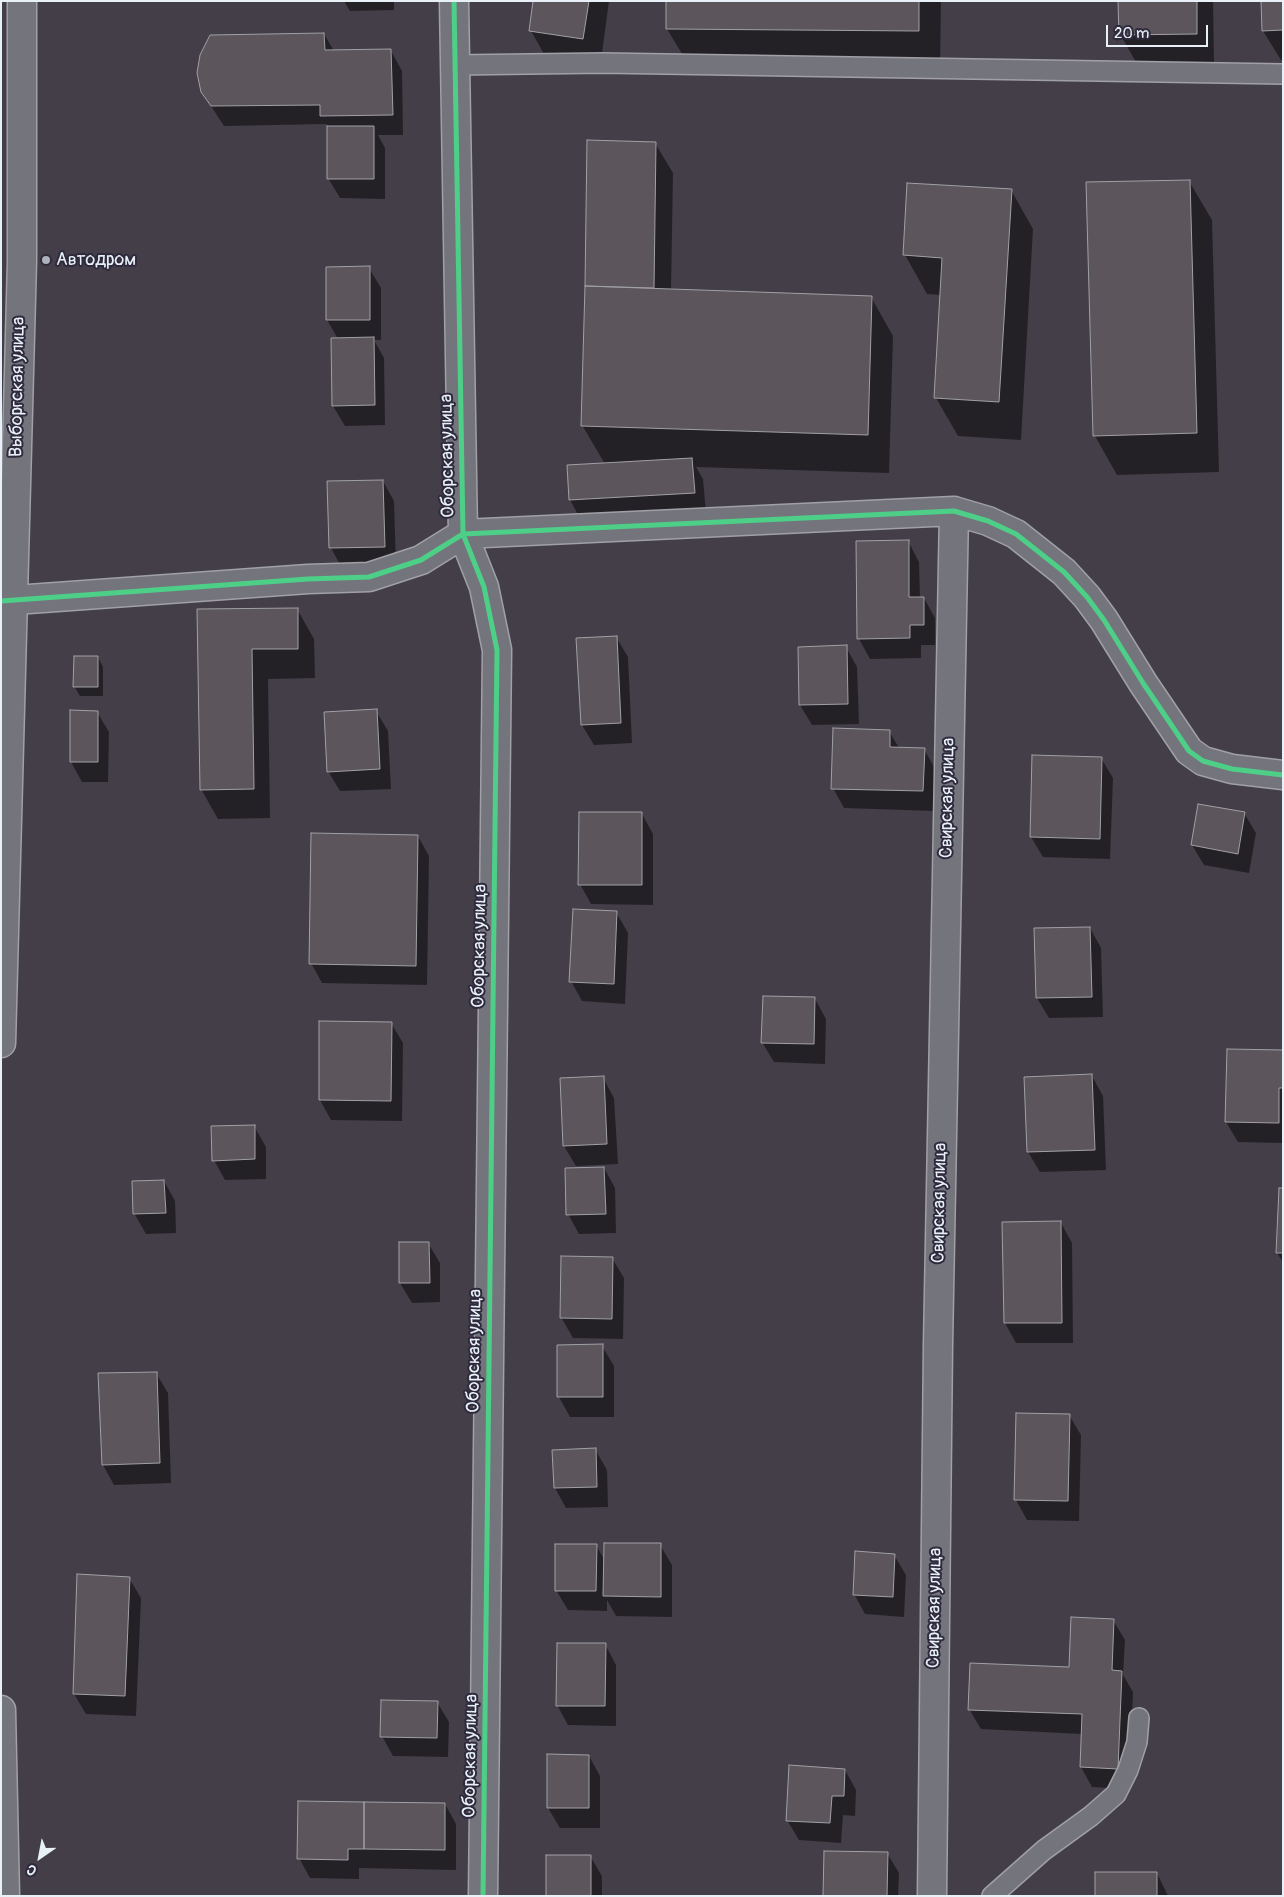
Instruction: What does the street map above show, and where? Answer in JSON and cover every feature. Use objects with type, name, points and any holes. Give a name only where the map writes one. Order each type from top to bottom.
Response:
[{"type":"street","name":"Выборгская улица","points":[[1,1044],[8,600],[22,262],[22,1]]},
{"type":"street","name":"Оборская улица","points":[[454,1],[463,534],[484,587],[497,650],[483,1896]]},
{"type":"street","points":[[8,600],[308,579],[369,577],[421,560],[463,534],[954,511],[988,521],[1016,534],[1064,572],[1087,597],[1104,620],[1142,683],[1189,751],[1203,761],[1232,769],[1283,775]]},
{"type":"street","name":"Свирская улица","points":[[932,1896],[938,1345],[954,511]]},
{"type":"street","points":[[1,1710],[5,1896]]},
{"type":"lane","points":[[455,65],[604,63],[1283,74]]},
{"type":"lane","points":[[992,1896],[1044,1850],[1092,1816],[1116,1794],[1128,1770],[1134,1752],[1137,1742],[1139,1718]]},
{"type":"building","points":[[533,1],[589,1],[583,39],[529,31]]},
{"type":"building","points":[[666,1],[919,1],[919,31],[666,29]]},
{"type":"building","points":[[1118,1],[1197,1],[1197,34],[1119,35]]},
{"type":"building","points":[[1261,1],[1283,1],[1283,30],[1262,31]]},
{"type":"building","points":[[324,33],[325,50],[391,49],[393,115],[320,116],[320,105],[211,106],[201,92],[197,73],[200,55],[210,35]]},
{"type":"building","points":[[327,126],[374,126],[374,179],[327,179]]},
{"type":"building","points":[[587,140],[656,142],[654,288],[585,286]]},
{"type":"building","points":[[1190,180],[1197,433],[1093,436],[1086,182]]},
{"type":"building","points":[[907,183],[1012,189],[999,402],[934,398],[942,258],[903,255]]},
{"type":"building","points":[[370,266],[370,320],[326,320],[326,267]]},
{"type":"building","points":[[585,286],[872,296],[868,435],[581,426]]},
{"type":"building","points":[[374,337],[375,405],[332,406],[331,338]]},
{"type":"building","points":[[692,458],[695,493],[569,500],[567,465]]},
{"type":"building","points":[[383,480],[385,547],[329,548],[327,481]]},
{"type":"building","points":[[909,540],[909,597],[924,597],[924,625],[910,625],[910,638],[857,639],[856,541]]},
{"type":"building","points":[[298,608],[298,649],[252,649],[254,789],[200,790],[197,609]]},
{"type":"building","points":[[617,636],[621,723],[581,725],[576,638]]},
{"type":"building","points":[[847,645],[848,704],[799,705],[798,647]]},
{"type":"building","points":[[74,656],[98,656],[98,687],[73,687]]},
{"type":"building","points":[[377,709],[380,769],[327,772],[324,712]]},
{"type":"building","points":[[70,710],[98,711],[98,762],[70,762]]},
{"type":"building","points":[[833,728],[890,730],[890,747],[925,748],[923,791],[831,789]]},
{"type":"building","points":[[1032,755],[1102,757],[1100,839],[1030,837]]},
{"type":"building","points":[[1198,804],[1245,812],[1238,854],[1191,845]]},
{"type":"building","points":[[579,812],[642,812],[642,885],[578,885]]},
{"type":"building","points":[[311,833],[418,835],[416,966],[309,964]]},
{"type":"building","points":[[573,909],[617,911],[614,984],[569,982]]},
{"type":"building","points":[[1090,927],[1092,997],[1036,998],[1034,928]]},
{"type":"building","points":[[763,996],[815,997],[814,1044],[761,1043]]},
{"type":"building","points":[[319,1021],[392,1022],[391,1101],[319,1100]]},
{"type":"building","points":[[1227,1049],[1283,1050],[1283,1088],[1279,1088],[1279,1123],[1225,1122]]},
{"type":"building","points":[[1092,1074],[1095,1150],[1027,1152],[1024,1077]]},
{"type":"building","points":[[604,1076],[607,1144],[563,1146],[560,1078]]},
{"type":"building","points":[[255,1125],[255,1159],[212,1161],[211,1126]]},
{"type":"building","points":[[604,1167],[606,1214],[566,1215],[565,1168]]},
{"type":"building","points":[[164,1180],[166,1213],[133,1214],[132,1181]]},
{"type":"building","points":[[1279,1188],[1283,1188],[1283,1253],[1276,1253]]},
{"type":"building","points":[[1061,1221],[1062,1323],[1004,1323],[1002,1222]]},
{"type":"building","points":[[399,1242],[429,1242],[430,1283],[399,1283]]},
{"type":"building","points":[[561,1256],[613,1257],[612,1319],[560,1318]]},
{"type":"building","points":[[603,1344],[603,1397],[557,1397],[557,1345]]},
{"type":"building","points":[[157,1372],[160,1463],[102,1465],[98,1373]]},
{"type":"building","points":[[1016,1413],[1070,1414],[1068,1501],[1014,1500]]},
{"type":"building","points":[[596,1448],[597,1487],[554,1488],[552,1450]]},
{"type":"building","points":[[604,1543],[661,1543],[661,1597],[603,1596]]},
{"type":"building","points":[[555,1544],[597,1544],[596,1591],[555,1591]]},
{"type":"building","points":[[855,1551],[895,1554],[893,1597],[853,1595]]},
{"type":"building","points":[[77,1574],[130,1577],[125,1696],[73,1694]]},
{"type":"building","points":[[1071,1617],[1114,1619],[1112,1670],[1122,1671],[1118,1769],[1080,1767],[1082,1714],[968,1710],[970,1663],[1069,1667]]},
{"type":"building","points":[[557,1643],[606,1643],[605,1706],[556,1706]]},
{"type":"building","points":[[381,1700],[438,1701],[437,1738],[380,1737]]},
{"type":"building","points":[[547,1754],[589,1755],[589,1808],[547,1808]]},
{"type":"building","points":[[789,1765],[845,1769],[844,1796],[832,1796],[830,1823],[786,1821]]},
{"type":"building","points":[[298,1801],[364,1802],[364,1849],[348,1849],[348,1860],[297,1859]]},
{"type":"building","points":[[364,1802],[445,1803],[445,1850],[364,1849]]},
{"type":"building","points":[[824,1851],[888,1852],[887,1896],[823,1896]]},
{"type":"building","points":[[546,1855],[591,1855],[591,1896],[546,1896]]},
{"type":"building","points":[[1095,1872],[1157,1872],[1157,1896],[1095,1896]]},
{"type":"cycle path","points":[[454,1],[463,534],[484,587],[497,650],[483,1896]]},
{"type":"cycle path","points":[[1,601],[308,579],[369,577],[421,560],[463,534],[954,511],[988,521],[1016,534],[1064,572],[1087,597],[1104,620],[1143,683],[1189,751],[1203,761],[1232,769],[1283,775]]},
{"type":"place","name":"Автодром","points":[[46,260]]}]
